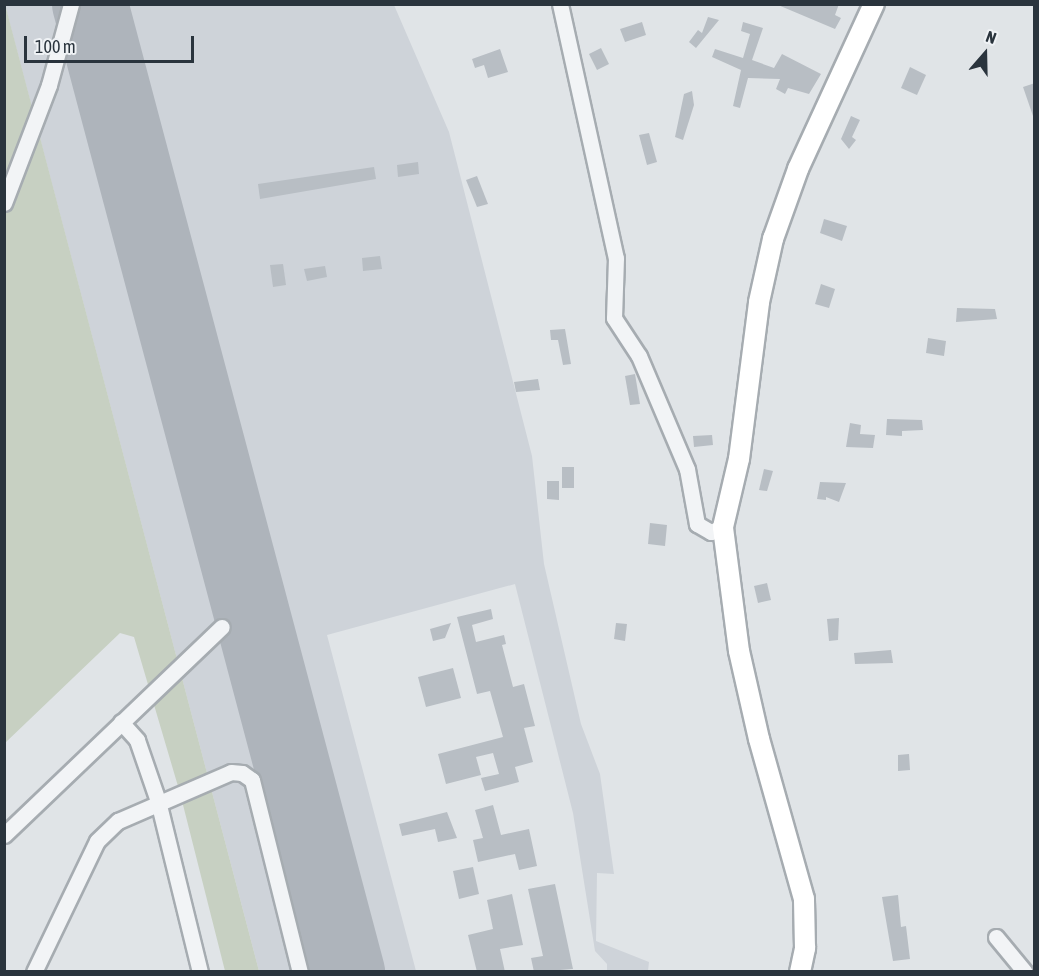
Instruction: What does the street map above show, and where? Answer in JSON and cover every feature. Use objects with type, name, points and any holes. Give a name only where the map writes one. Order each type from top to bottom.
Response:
[{"type":"main road","points":[[800,972],[805,948],[804,899],[759,739],[739,651],[723,527],[739,459],[759,302],[773,239],[798,169],[874,4]]},
{"type":"street","points":[[4,203],[49,85],[70,4]]},
{"type":"street","points":[[560,4],[616,258],[614,318],[639,356],[687,469],[697,524],[711,532],[723,527]]},
{"type":"street","points":[[4,835],[222,627]]},
{"type":"street","points":[[121,722],[137,740],[158,801],[200,972]]},
{"type":"street","points":[[34,972],[97,841],[118,821],[158,801],[231,772],[242,773],[252,780],[300,972]]},
{"type":"street","points":[[996,937],[1025,972]]},
{"type":"shaded area","points":[[5,5],[394,5],[449,132],[532,456],[544,564],[581,724],[600,774],[614,874],[597,873],[596,941],[649,962],[648,971],[607,971],[607,964],[595,951],[573,813],[515,584],[327,635],[416,971],[259,971]]},
{"type":"green space","points":[[5,4],[259,971],[225,971],[180,793],[134,637],[120,633],[5,743]]},
{"type":"building","points":[[839,4],[835,15],[841,18],[835,29],[778,5]]},
{"type":"building","points":[[708,17],[719,20],[696,48],[689,42],[698,30],[702,33]]},
{"type":"building","points":[[642,22],[646,35],[625,42],[620,29]]},
{"type":"building","points":[[743,22],[763,28],[752,60],[774,68],[782,54],[821,74],[809,94],[788,88],[785,94],[776,89],[780,79],[748,78],[740,108],[733,106],[741,70],[712,57],[715,49],[743,58],[750,34],[741,31]]},
{"type":"building","points":[[601,48],[609,64],[597,70],[589,54]]},
{"type":"building","points":[[500,49],[508,72],[488,78],[484,65],[475,68],[472,59]]},
{"type":"building","points":[[910,67],[926,75],[917,95],[901,88]]},
{"type":"building","points":[[1035,83],[1035,116],[1033,116],[1023,87]]},
{"type":"building","points":[[692,91],[694,105],[683,140],[675,137],[684,94]]},
{"type":"building","points":[[851,116],[860,120],[852,137],[856,140],[849,149],[841,139]]},
{"type":"building","points":[[649,133],[657,162],[647,165],[639,135]]},
{"type":"building","points":[[418,162],[419,174],[398,177],[397,165]]},
{"type":"building","points":[[374,167],[376,179],[260,199],[258,184]]},
{"type":"building","points":[[477,176],[488,204],[477,207],[466,180]]},
{"type":"building","points":[[824,219],[847,226],[842,241],[820,233]]},
{"type":"building","points":[[380,256],[382,269],[363,271],[362,258]]},
{"type":"building","points":[[283,264],[286,285],[273,287],[270,265]]},
{"type":"building","points":[[325,266],[327,277],[307,281],[304,269]]},
{"type":"building","points":[[821,284],[835,289],[829,308],[815,304]]},
{"type":"building","points":[[957,308],[995,309],[997,319],[956,322]]},
{"type":"building","points":[[565,329],[571,364],[563,365],[558,340],[551,340],[550,330]]},
{"type":"building","points":[[928,338],[946,341],[944,356],[926,353]]},
{"type":"building","points":[[635,374],[640,404],[630,405],[625,376]]},
{"type":"building","points":[[538,379],[540,390],[516,392],[514,382]]},
{"type":"building","points":[[887,419],[922,420],[923,430],[902,431],[902,436],[886,435]]},
{"type":"building","points":[[850,423],[861,425],[860,434],[875,435],[873,448],[846,447]]},
{"type":"building","points":[[712,435],[713,445],[694,447],[693,436]]},
{"type":"building","points":[[562,467],[574,467],[574,488],[562,488]]},
{"type":"building","points":[[764,469],[773,471],[767,491],[759,490]]},
{"type":"building","points":[[547,481],[559,481],[559,500],[547,499]]},
{"type":"building","points":[[820,482],[846,483],[839,502],[826,497],[826,500],[817,499]]},
{"type":"building","points":[[650,523],[667,525],[665,546],[648,544]]},
{"type":"building","points":[[767,583],[771,600],[758,603],[754,586]]},
{"type":"building","points":[[491,609],[493,619],[472,625],[476,642],[504,635],[506,644],[502,645],[513,687],[524,684],[535,726],[524,728],[533,762],[515,767],[519,782],[485,791],[481,778],[499,774],[493,753],[476,757],[481,775],[446,784],[438,754],[503,737],[490,691],[477,694],[457,617]]},
{"type":"building","points":[[839,618],[838,640],[829,641],[827,619]]},
{"type":"building","points":[[451,623],[445,638],[433,641],[430,629]]},
{"type":"building","points":[[616,623],[627,624],[625,641],[614,639]]},
{"type":"building","points":[[891,650],[893,663],[855,664],[854,653]]},
{"type":"building","points":[[453,668],[461,698],[426,707],[418,677]]},
{"type":"building","points":[[909,754],[910,770],[898,771],[898,755]]},
{"type":"building","points":[[493,805],[501,835],[529,829],[537,866],[519,870],[515,854],[478,862],[473,840],[483,838],[475,810]]},
{"type":"building","points":[[447,812],[457,838],[438,842],[435,829],[402,836],[399,824]]},
{"type":"building","points":[[473,867],[479,894],[459,899],[453,871]]},
{"type":"building","points":[[555,884],[573,969],[534,972],[531,958],[543,956],[528,889]]},
{"type":"building","points":[[512,894],[523,945],[500,949],[505,972],[477,972],[468,935],[493,929],[487,900]]},
{"type":"building","points":[[898,895],[901,927],[906,926],[910,959],[893,961],[882,897]]},
{"type":"runway","points":[[90,4],[347,972]]}]
